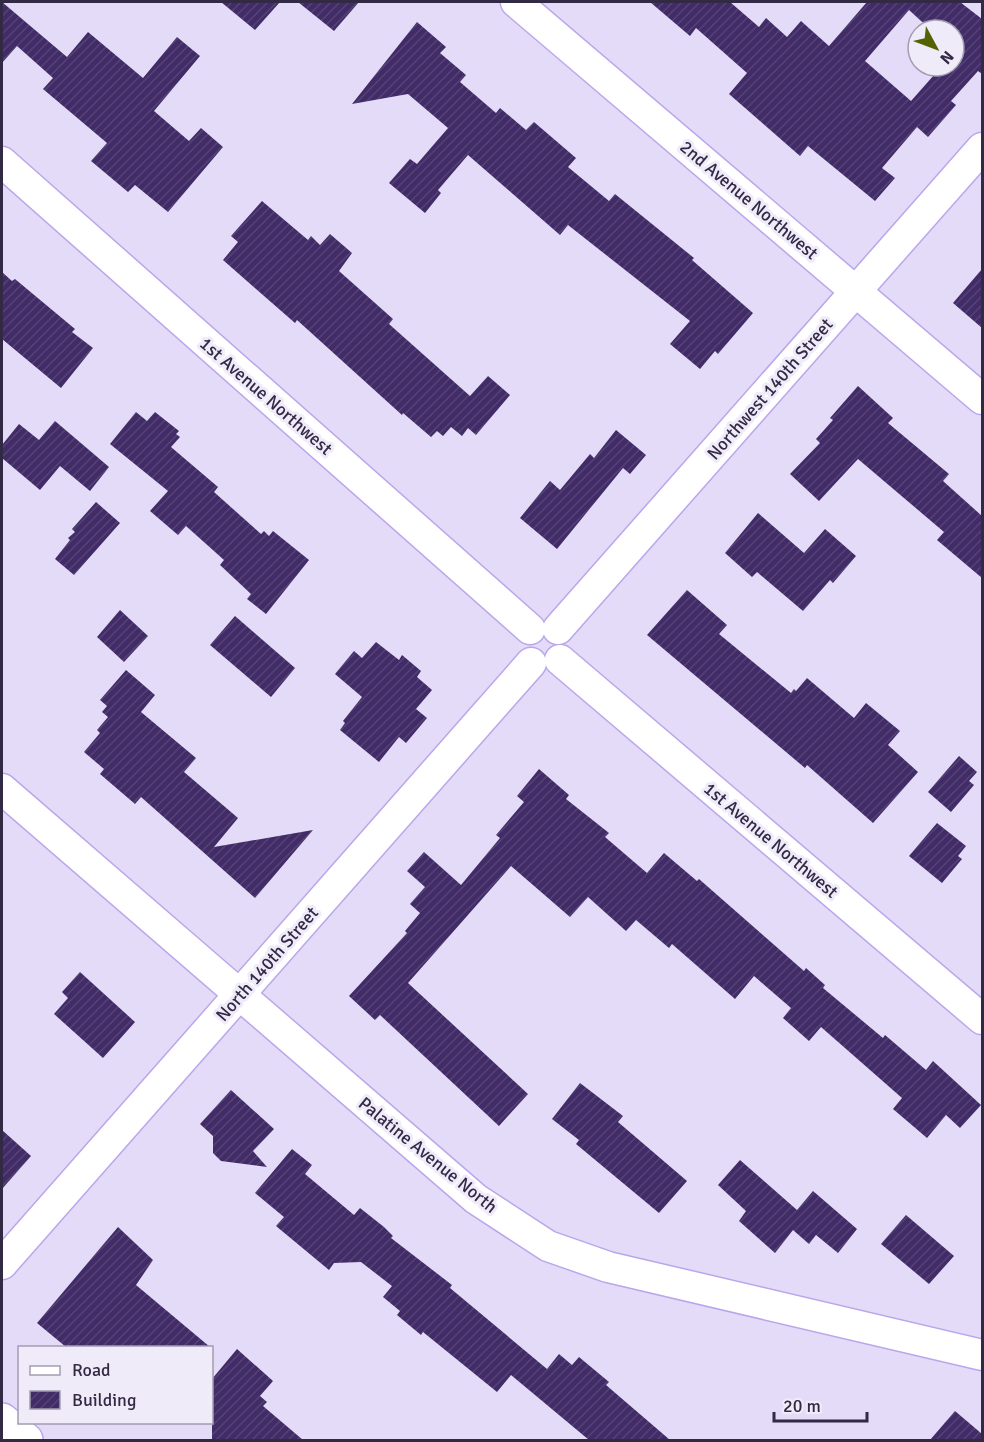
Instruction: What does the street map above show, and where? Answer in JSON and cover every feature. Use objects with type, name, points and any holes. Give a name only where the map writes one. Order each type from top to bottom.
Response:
[{"type":"main road","points":[[2,1420],[26,1440]]},
{"type":"street","name":"2nd Avenue Northwest","points":[[516,2],[982,399]]},
{"type":"street","name":"Northwest 140th Street","points":[[544,629],[856,291],[982,148]]},
{"type":"street","name":"1st Avenue Northwest","points":[[2,162],[544,629]]},
{"type":"street","points":[[544,629],[566,641],[546,662],[524,654],[522,646],[544,629]]},
{"type":"street","name":"1st Avenue Northwest","points":[[546,662],[982,1019]]},
{"type":"street","name":"North 140th Street","points":[[2,1264],[239,995],[546,662]]},
{"type":"street","name":"Palatine Avenue North","points":[[2,789],[476,1199],[548,1246],[608,1267],[982,1355]]},
{"type":"building","points":[[2,2],[67,57],[88,32],[143,78],[177,37],[200,56],[154,111],[189,141],[201,128],[223,147],[168,212],[135,185],[128,192],[91,161],[107,143],[43,89],[53,78],[17,46],[2,63]]},
{"type":"building","points":[[221,2],[280,2],[255,30]]},
{"type":"building","points":[[298,2],[359,2],[334,31]]},
{"type":"building","points":[[650,2],[730,2],[759,27],[766,18],[787,37],[801,21],[829,46],[867,2],[960,2],[982,19],[982,74],[978,71],[951,101],[956,105],[928,137],[917,127],[882,168],[895,178],[875,201],[808,146],[800,156],[729,94],[747,73],[696,28],[690,36]]},
{"type":"building","points":[[417,22],[446,47],[440,53],[466,75],[460,82],[496,113],[500,108],[526,130],[534,122],[576,158],[568,167],[609,201],[615,194],[694,258],[692,260],[753,313],[718,354],[715,351],[700,369],[670,344],[690,321],[568,225],[560,235],[468,155],[438,190],[441,193],[425,213],[389,183],[410,159],[417,164],[448,128],[408,94],[352,104]]},
{"type":"building","points":[[262,201],[308,240],[311,236],[320,245],[330,234],[352,253],[339,271],[393,319],[389,324],[470,396],[488,376],[510,395],[476,435],[468,428],[462,436],[451,427],[443,436],[437,431],[431,437],[403,413],[402,415],[297,320],[295,323],[223,260],[238,242],[231,236]]},
{"type":"building","points":[[982,269],[982,328],[953,303]]},
{"type":"building","points":[[2,272],[12,281],[15,279],[75,329],[72,332],[93,348],[61,388],[2,339]]},
{"type":"building","points":[[858,386],[893,418],[888,423],[949,474],[943,481],[982,516],[982,578],[937,540],[944,532],[858,459],[819,501],[790,474],[820,443],[816,439],[833,420],[830,418]]},
{"type":"building","points":[[136,412],[147,421],[155,412],[179,431],[176,434],[180,437],[171,447],[218,487],[214,492],[261,534],[264,531],[269,536],[273,531],[309,560],[266,614],[247,599],[251,594],[220,565],[224,560],[186,526],[178,535],[150,511],[168,491],[110,444]]},
{"type":"building","points":[[55,421],[109,467],[90,491],[60,466],[40,490],[2,458],[2,445],[19,424],[39,440]]},
{"type":"building","points":[[616,430],[646,455],[630,474],[623,468],[557,549],[520,518],[550,481],[560,490],[590,454],[594,458]]},
{"type":"building","points":[[96,502],[120,523],[74,575],[55,559],[70,540],[68,538],[75,532],[72,529]]},
{"type":"building","points":[[758,513],[804,553],[825,529],[856,556],[833,583],[830,580],[803,611],[757,572],[752,577],[725,553]]},
{"type":"building","points":[[687,590],[727,625],[719,634],[791,693],[794,689],[796,691],[807,678],[854,718],[866,703],[900,731],[888,745],[918,772],[873,823],[807,765],[805,768],[647,635]]},
{"type":"building","points":[[120,610],[148,636],[124,662],[97,637]]},
{"type":"building","points":[[235,616],[295,668],[271,697],[210,645]]},
{"type":"building","points":[[376,642],[399,660],[402,655],[421,671],[417,677],[432,690],[416,709],[427,718],[406,743],[399,737],[379,762],[340,730],[345,723],[343,721],[362,697],[335,674],[354,651],[362,658]]},
{"type":"building","points":[[126,670],[155,695],[141,712],[196,758],[184,772],[238,818],[214,847],[313,830],[255,898],[141,797],[135,804],[100,774],[104,769],[84,752],[100,733],[97,730],[108,717],[102,712],[107,706],[100,700]]},
{"type":"building","points":[[959,756],[977,772],[969,781],[974,785],[951,812],[928,792]]},
{"type":"building","points":[[539,769],[569,795],[566,799],[609,833],[605,837],[647,873],[664,853],[697,881],[699,879],[804,971],[806,968],[825,985],[823,988],[883,1038],[885,1035],[926,1070],[933,1061],[981,1105],[960,1128],[946,1115],[927,1138],[893,1109],[902,1098],[821,1027],[809,1041],[783,1018],[791,1008],[754,976],[735,999],[672,944],[669,948],[636,920],[626,931],[588,897],[570,917],[511,866],[408,983],[528,1094],[499,1126],[380,1015],[375,1020],[349,996],[407,933],[405,931],[420,913],[410,904],[425,887],[407,871],[424,852],[461,885],[500,838],[496,835],[524,802],[517,796]]},
{"type":"building","points":[[937,823],[966,846],[958,856],[962,859],[942,883],[909,856]]},
{"type":"building","points":[[80,972],[135,1022],[103,1058],[54,1014],[68,998],[62,992]]},
{"type":"building","points":[[580,1083],[623,1116],[618,1122],[687,1181],[659,1213],[576,1144],[579,1140],[552,1119]]},
{"type":"building","points":[[231,1090],[274,1129],[253,1151],[267,1167],[221,1161],[213,1153],[213,1136],[200,1124]]},
{"type":"building","points":[[2,1130],[31,1156],[2,1189]]},
{"type":"building","points":[[292,1149],[312,1165],[305,1174],[354,1215],[360,1208],[384,1227],[393,1236],[391,1238],[452,1285],[450,1288],[547,1369],[559,1354],[572,1365],[579,1357],[609,1382],[606,1385],[670,1440],[589,1440],[511,1375],[497,1392],[423,1332],[421,1335],[397,1315],[400,1311],[383,1297],[392,1286],[361,1262],[334,1263],[329,1270],[276,1226],[284,1217],[255,1193]]},
{"type":"building","points":[[740,1160],[797,1210],[813,1191],[857,1229],[838,1253],[816,1235],[809,1244],[793,1230],[775,1253],[739,1221],[746,1211],[718,1185]]},
{"type":"building","points":[[906,1215],[954,1256],[929,1284],[881,1244]]},
{"type":"building","points":[[118,1227],[153,1260],[136,1285],[209,1346],[65,1346],[37,1323]]},
{"type":"building","points":[[237,1349],[273,1381],[260,1396],[267,1402],[263,1406],[303,1440],[212,1440],[213,1378]]},
{"type":"building","points":[[955,1411],[982,1434],[982,1440],[930,1440]]}]
